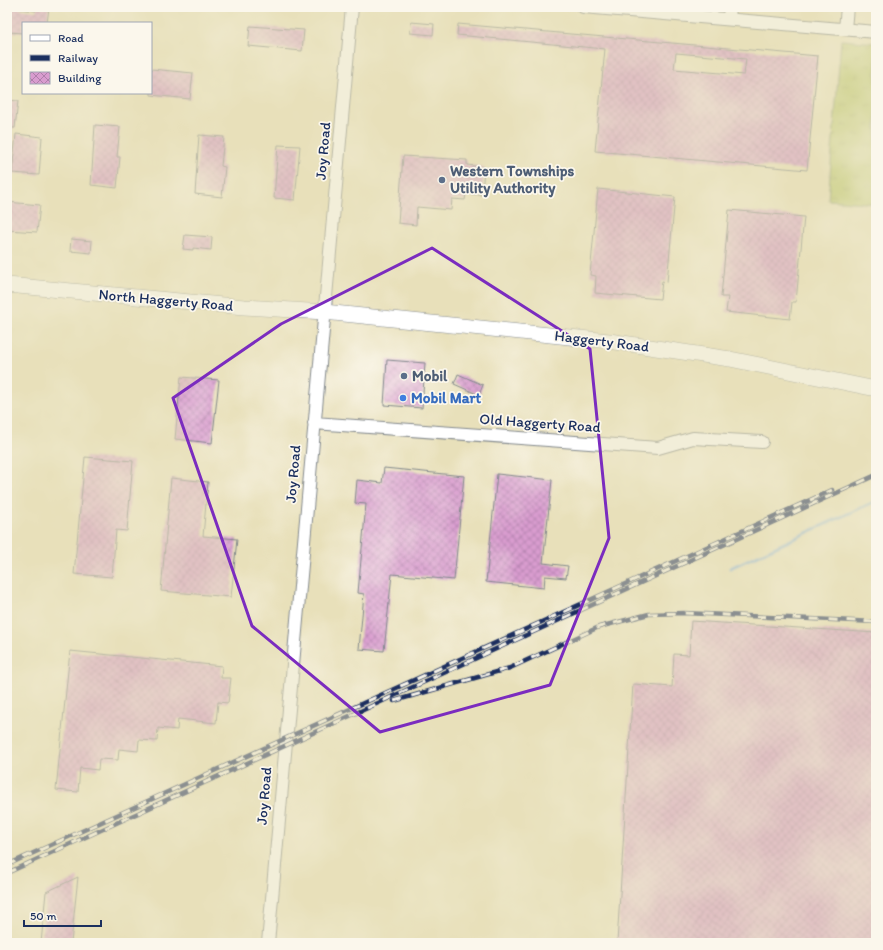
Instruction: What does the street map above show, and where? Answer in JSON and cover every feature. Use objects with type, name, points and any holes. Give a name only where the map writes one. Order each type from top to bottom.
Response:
[{"type":"main road","name":"North Haggerty Road","points":[[7,286],[244,307],[324,312]]},
{"type":"main road","name":"Haggerty Road","points":[[324,312],[559,336],[678,350],[810,374],[876,389]]},
{"type":"street","name":"Joy Road","points":[[268,943],[352,7]]},
{"type":"street","points":[[583,7],[615,8],[876,32]]},
{"type":"street","points":[[729,19],[730,7]]},
{"type":"street","points":[[844,29],[847,7]]},
{"type":"street","name":"Old Haggerty Road","points":[[314,423],[658,448],[694,438],[762,442]]},
{"type":"highlighted area","points":[[432,248],[590,349],[609,538],[550,685],[380,732],[252,626],[173,398],[281,324]]},
{"type":"green space","points":[[841,40],[876,43],[876,204],[828,200]]},
{"type":"building","points":[[10,7],[21,7],[20,9],[36,11],[37,7],[49,8],[47,22],[22,22],[22,33],[8,32]]},
{"type":"building","points":[[411,22],[434,24],[433,35],[410,33]]},
{"type":"building","points":[[458,24],[818,56],[807,170],[595,151],[605,49],[457,35]],"holes":[[[676,53],[746,59],[744,75],[674,69]]]},
{"type":"building","points":[[250,26],[304,30],[302,51],[248,46]]},
{"type":"building","points":[[152,69],[193,73],[190,99],[151,95]]},
{"type":"building","points":[[7,100],[18,101],[15,128],[7,128]]},
{"type":"building","points":[[95,125],[120,127],[117,157],[120,157],[117,188],[91,185]]},
{"type":"building","points":[[16,134],[42,137],[39,175],[12,173]]},
{"type":"building","points":[[199,135],[224,137],[221,166],[225,167],[222,197],[195,194]]},
{"type":"building","points":[[278,145],[300,146],[295,200],[274,198]]},
{"type":"building","name":"Western Townships Utility Authority","points":[[403,156],[467,160],[467,165],[484,167],[482,195],[466,194],[465,200],[452,199],[451,210],[417,207],[416,225],[398,223]]},
{"type":"building","points":[[598,189],[675,197],[667,282],[662,281],[660,299],[595,293],[596,276],[590,275]]},
{"type":"building","points":[[7,202],[40,205],[37,232],[7,230]]},
{"type":"building","points":[[729,210],[804,217],[796,302],[792,302],[790,319],[726,312],[728,297],[721,297]]},
{"type":"building","points":[[185,235],[212,237],[211,250],[193,248],[193,250],[183,249]]},
{"type":"building","points":[[71,239],[92,241],[91,253],[70,251]]},
{"type":"building","points":[[387,360],[425,363],[422,408],[384,405]]},
{"type":"building","points":[[458,374],[483,385],[479,395],[454,384]]},
{"type":"building","points":[[181,377],[219,380],[212,443],[175,439]]},
{"type":"building","points":[[85,457],[133,461],[127,531],[116,530],[112,577],[74,574]]},
{"type":"building","points":[[384,468],[464,476],[454,580],[392,574],[384,651],[359,649],[364,594],[358,593],[366,504],[355,503],[357,480],[382,483]]},
{"type":"building","points":[[497,474],[552,480],[543,563],[568,566],[566,578],[545,576],[544,588],[486,582]]},
{"type":"building","points":[[171,478],[208,482],[203,536],[237,539],[231,597],[161,591]]},
{"type":"building","points":[[691,621],[876,633],[876,943],[617,943],[633,684],[672,687],[674,654],[689,655]]},
{"type":"building","points":[[70,651],[222,666],[221,678],[231,678],[228,703],[218,702],[216,723],[178,719],[177,730],[158,728],[157,741],[139,740],[138,751],[119,749],[118,760],[99,759],[98,770],[80,768],[78,792],[56,790]]},
{"type":"building","points":[[78,877],[71,943],[41,943],[46,892]]},
{"type":"waterway","points":[[730,568],[876,501]]},
{"type":"railway","points":[[7,873],[876,475]]},
{"type":"railway","points":[[7,865],[832,490]]},
{"type":"railway","points":[[394,701],[510,668],[599,627],[649,614],[684,613],[876,622]]},
{"type":"place","name":"Western Townships Utility Authority","points":[[442,180]]},
{"type":"place","name":"Mobil","points":[[404,376]]},
{"type":"place","name":"Mobil Mart","points":[[403,398]]}]
